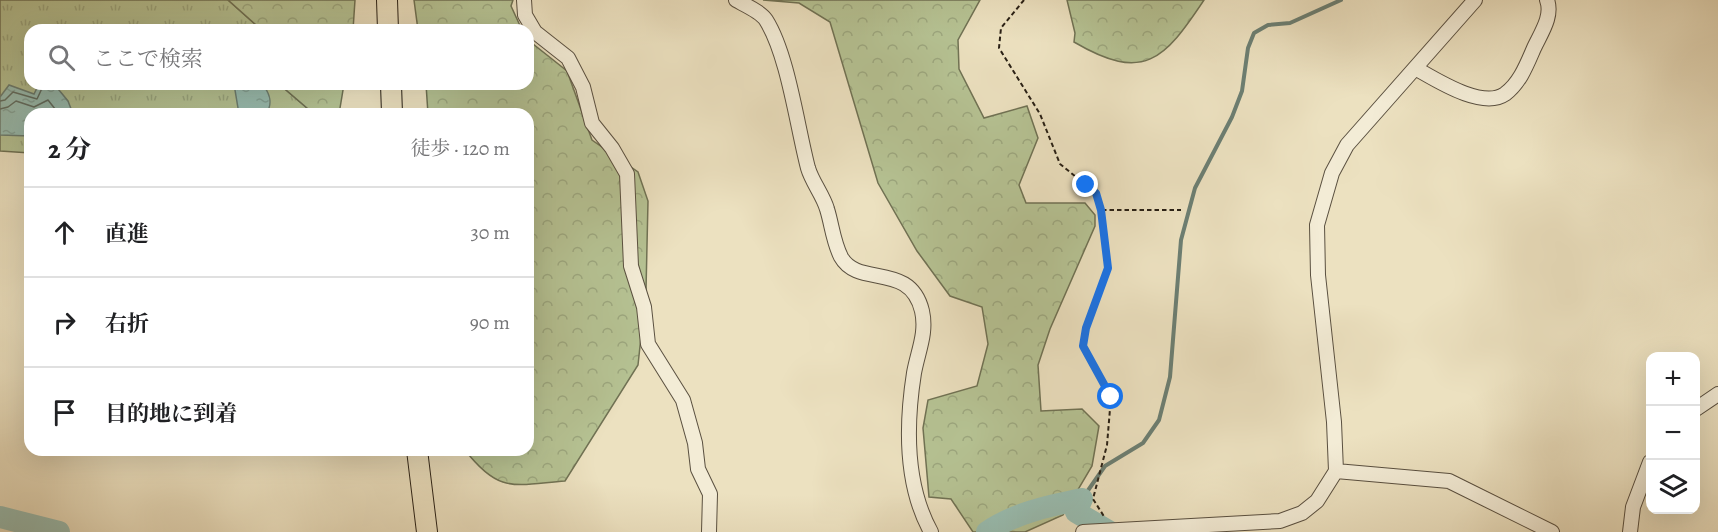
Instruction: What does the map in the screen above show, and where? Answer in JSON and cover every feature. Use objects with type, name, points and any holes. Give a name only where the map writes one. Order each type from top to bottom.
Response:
[{"type":"highway","points":[[387,0],[388,24]]},
{"type":"highway","points":[[391,90],[392,108]]},
{"type":"highway","points":[[418,456],[427,532]]},
{"type":"street","points":[[525,0],[525,15],[530,24]]},
{"type":"street","points":[[736,0],[765,18],[774,38],[794,103],[809,171],[827,208],[834,239],[842,260],[858,271],[893,278],[910,287],[922,308],[925,329],[914,372],[908,438],[923,518],[931,532]]},
{"type":"street","points":[[1083,532],[1280,527],[1317,501],[1336,471],[1334,422],[1318,275],[1317,225],[1332,173],[1347,145],[1475,0]]},
{"type":"street","points":[[1415,68],[1463,94],[1488,98],[1503,95],[1520,79],[1546,24],[1549,6],[1547,0]]},
{"type":"street","points":[[534,30],[568,58],[583,87],[592,123],[612,148],[627,174],[631,266],[644,307],[648,344],[671,377],[683,400],[698,469],[710,494],[709,532]]},
{"type":"street","points":[[1700,406],[1718,394]]},
{"type":"street","points":[[1336,471],[1449,482],[1552,532]]},
{"type":"street","points":[[1630,532],[1633,507],[1646,473]]},
{"type":"path","points":[[1024,0],[1001,28],[999,48],[1040,114],[1060,164],[1096,193],[1101,210],[1108,268],[1086,328],[1083,346],[1111,397],[1107,445],[1093,499],[1113,530]]},
{"type":"path","points":[[1101,210],[1181,210]]},
{"type":"green space","points":[[0,0],[228,0],[255,24],[24,24],[24,90],[286,90],[307,108],[24,108],[24,153],[0,151]]},
{"type":"green space","points":[[228,0],[355,0],[353,24],[255,24]]},
{"type":"green space","points":[[414,0],[513,0],[511,6],[519,24],[417,24]]},
{"type":"green space","points":[[763,0],[980,0],[958,40],[959,69],[984,118],[1027,106],[1038,138],[1019,185],[1026,203],[1085,203],[1095,215],[1095,226],[1050,329],[1038,365],[1041,411],[1082,409],[1099,426],[1092,466],[1063,515],[1025,532],[973,532],[951,499],[929,497],[923,428],[928,400],[977,386],[988,344],[982,307],[950,296],[917,251],[878,183],[830,22],[799,3]]},
{"type":"green space","points":[[1067,0],[1204,0],[1177,38],[1164,50],[1150,59],[1135,63],[1118,61],[1074,42],[1075,33]]},
{"type":"green space","points":[[534,45],[567,71],[592,140],[638,172],[648,201],[646,290],[638,365],[565,481],[509,484],[488,474],[470,456],[534,456],[534,108],[428,108],[426,90],[534,90]]},
{"type":"green space","points":[[286,90],[343,90],[340,108],[307,108]]},
{"type":"water","points":[[9,85],[34,94],[36,90],[59,90],[71,108],[24,108],[24,136],[0,135],[0,97]]},
{"type":"water","points":[[235,90],[267,91],[270,99],[268,108],[238,108]]},
{"type":"waterway","points":[[1082,499],[1105,466],[1143,443],[1159,420],[1170,377],[1181,240],[1195,188],[1232,117],[1242,91],[1248,48],[1254,33],[1268,25],[1290,23],[1341,0]]},
{"type":"waterway","points":[[1082,499],[1076,512],[1110,532]]},
{"type":"waterway","points":[[987,532],[1020,515],[1082,499]]},
{"type":"waterway","points":[[0,517],[59,532]]},
{"type":"route","points":[[1086,185],[1096,193],[1101,210],[1108,268],[1103,287],[1086,328],[1083,346],[1111,397]]}]
